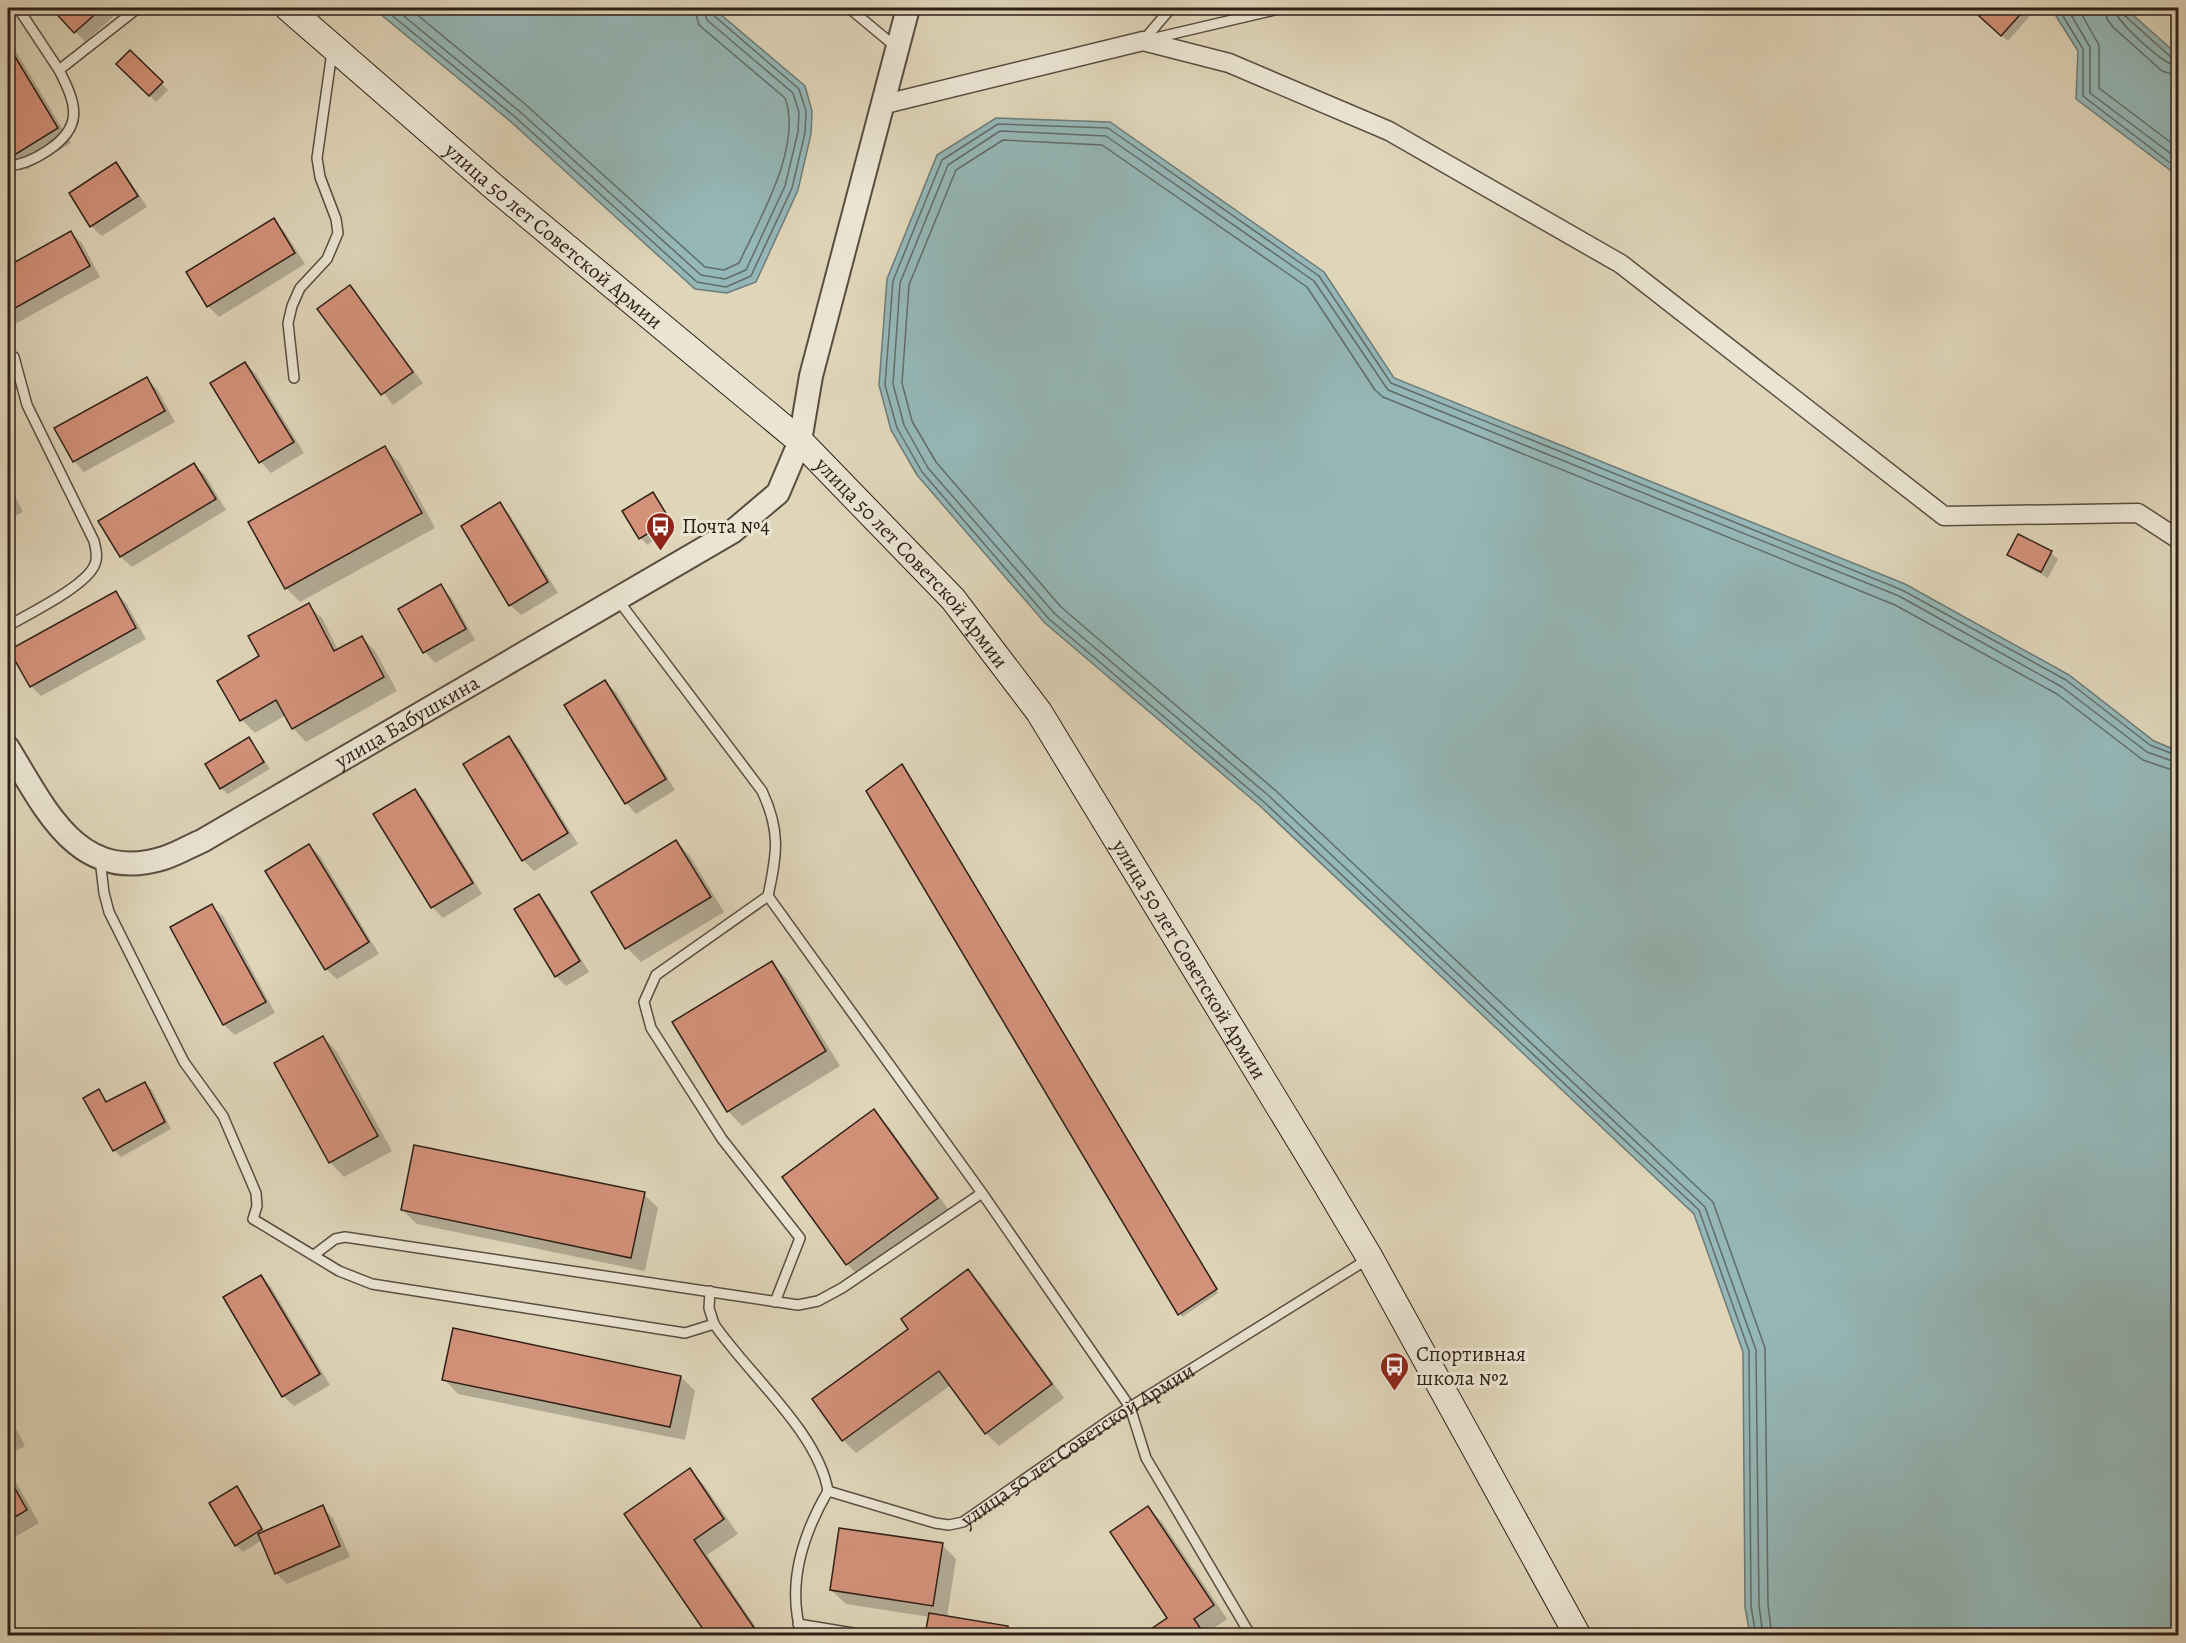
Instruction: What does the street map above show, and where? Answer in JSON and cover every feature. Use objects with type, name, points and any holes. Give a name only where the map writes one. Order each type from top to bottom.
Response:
[{"type":"main road","name":"улица 50 лет Советской Армии","points":[[288,8],[494,187],[800,441],[953,599],[1039,712],[1370,1258],[1578,1635]]},
{"type":"street","name":"улица Бабушкина","points":[[8,748],[52,820],[71,841],[100,859],[126,863],[165,858],[202,841],[618,600],[732,532],[763,507],[778,493],[800,441],[811,376],[908,8]]},
{"type":"street","points":[[881,105],[1143,40],[1229,63],[1389,131],[1621,264],[1944,516],[2139,513],[2178,539]]},
{"type":"lane","points":[[8,166],[35,159],[62,141],[72,127],[75,111],[60,70],[18,8]]},
{"type":"lane","points":[[60,70],[138,8]]},
{"type":"lane","points":[[849,8],[897,48]]},
{"type":"lane","points":[[1143,40],[1172,8]]},
{"type":"lane","points":[[1143,40],[1283,8]]},
{"type":"lane","points":[[294,378],[288,323],[292,306],[300,288],[327,259],[338,233],[336,219],[320,177],[317,158],[333,47]]},
{"type":"lane","points":[[8,626],[79,583],[92,571],[97,554],[94,541],[27,405],[14,357]]},
{"type":"lane","points":[[618,600],[762,791],[772,812],[777,832],[778,850],[768,896],[656,975],[644,1002],[651,1028],[722,1139],[800,1238],[775,1302]]},
{"type":"lane","points":[[100,859],[109,912],[184,1062],[223,1116],[256,1193],[253,1219],[339,1271],[389,1288],[664,1332],[684,1333],[714,1324]]},
{"type":"lane","points":[[768,896],[982,1193],[1130,1407],[1146,1458],[1251,1635]]},
{"type":"lane","points":[[314,1255],[334,1239],[345,1238],[798,1305],[818,1301],[982,1193]]},
{"type":"lane","name":"улица 50 лет Советской Армии","points":[[828,1491],[935,1523],[949,1525],[963,1522],[1130,1407],[1370,1258]]},
{"type":"lane","points":[[710,1291],[709,1308],[714,1324],[812,1447],[825,1471],[828,1491],[811,1521],[803,1544],[794,1602],[802,1635]]},
{"type":"lane","points":[[798,1624],[871,1635]]},
{"type":"water","points":[[373,8],[713,8],[805,86],[812,111],[811,134],[798,190],[756,282],[727,293],[695,289],[510,121]]},
{"type":"water","points":[[2051,8],[2125,8],[2178,55],[2178,176],[2076,99],[2078,51]]},
{"type":"water","points":[[996,118],[1110,122],[1324,272],[1394,378],[1905,584],[2069,675],[2154,741],[2178,751],[2178,1635],[1750,1635],[1745,1607],[1743,1352],[1694,1214],[1260,806],[1045,623],[917,475],[891,430],[879,385],[887,279],[937,155]]},
{"type":"building","points":[[51,8],[102,8],[74,33]]},
{"type":"building","points":[[1987,8],[2026,8],[2001,36],[1979,16]]},
{"type":"building","points":[[8,45],[58,128],[8,159]]},
{"type":"building","points":[[130,50],[163,82],[149,96],[116,64]]},
{"type":"building","points":[[116,162],[138,196],[90,227],[69,193]]},
{"type":"building","points":[[274,218],[295,253],[207,307],[186,272]]},
{"type":"building","points":[[71,231],[90,266],[8,312],[8,266]]},
{"type":"building","points":[[350,285],[413,372],[381,395],[317,309]]},
{"type":"building","points":[[245,362],[294,442],[259,463],[210,383]]},
{"type":"building","points":[[147,377],[165,411],[73,462],[54,428]]},
{"type":"building","points":[[385,446],[422,513],[285,589],[248,522]]},
{"type":"building","points":[[194,463],[216,499],[120,557],[98,521]]},
{"type":"building","points":[[653,492],[670,520],[639,539],[622,511]]},
{"type":"building","points":[[500,502],[548,582],[509,606],[461,526]]},
{"type":"building","points":[[2018,534],[2052,551],[2041,572],[2007,555]]},
{"type":"building","points":[[441,584],[466,629],[423,653],[398,609]]},
{"type":"building","points":[[116,591],[136,628],[30,687],[9,650]]},
{"type":"building","points":[[309,603],[334,651],[362,636],[384,677],[292,729],[276,700],[240,721],[217,681],[259,656],[248,636]]},
{"type":"building","points":[[605,680],[666,779],[625,804],[564,705]]},
{"type":"building","points":[[509,736],[568,833],[522,861],[463,764]]},
{"type":"building","points":[[249,737],[264,762],[220,789],[205,764]]},
{"type":"building","points":[[902,764],[1217,1289],[1178,1315],[866,791]]},
{"type":"building","points":[[415,789],[473,883],[431,908],[373,814]]},
{"type":"building","points":[[676,840],[711,897],[625,949],[591,892]]},
{"type":"building","points":[[309,844],[369,942],[325,970],[265,871]]},
{"type":"building","points":[[539,894],[580,961],[555,977],[514,909]]},
{"type":"building","points":[[212,904],[266,1002],[223,1025],[170,927]]},
{"type":"building","points":[[772,961],[826,1051],[727,1112],[672,1022]]},
{"type":"building","points":[[323,1036],[378,1136],[329,1163],[274,1063]]},
{"type":"building","points":[[145,1082],[165,1122],[113,1151],[83,1098],[99,1089],[106,1102]]},
{"type":"building","points":[[874,1109],[938,1198],[846,1265],[782,1177]]},
{"type":"building","points":[[414,1145],[645,1192],[631,1258],[401,1210]]},
{"type":"building","points":[[968,1269],[1052,1384],[985,1434],[939,1371],[842,1441],[812,1399],[908,1329],[901,1319]]},
{"type":"building","points":[[261,1275],[320,1374],[282,1397],[223,1297]]},
{"type":"building","points":[[453,1328],[681,1376],[670,1427],[442,1380]]},
{"type":"building","points":[[690,1468],[724,1519],[694,1540],[759,1635],[707,1635],[624,1514]]},
{"type":"building","points":[[8,1476],[27,1510],[8,1521]]},
{"type":"building","points":[[237,1486],[262,1529],[235,1546],[209,1503]]},
{"type":"building","points":[[323,1505],[340,1546],[275,1574],[258,1534]]},
{"type":"building","points":[[1148,1506],[1214,1605],[1194,1619],[1205,1635],[1142,1635],[1167,1618],[1110,1532]]},
{"type":"building","points":[[839,1528],[943,1543],[933,1606],[830,1590]]},
{"type":"building","points":[[929,1613],[1008,1626],[1007,1635],[925,1635]]},
{"type":"place","name":"Почта №4","points":[[661,552]]},
{"type":"place","name":"Спортивная школа №2","points":[[1395,1392]]}]
